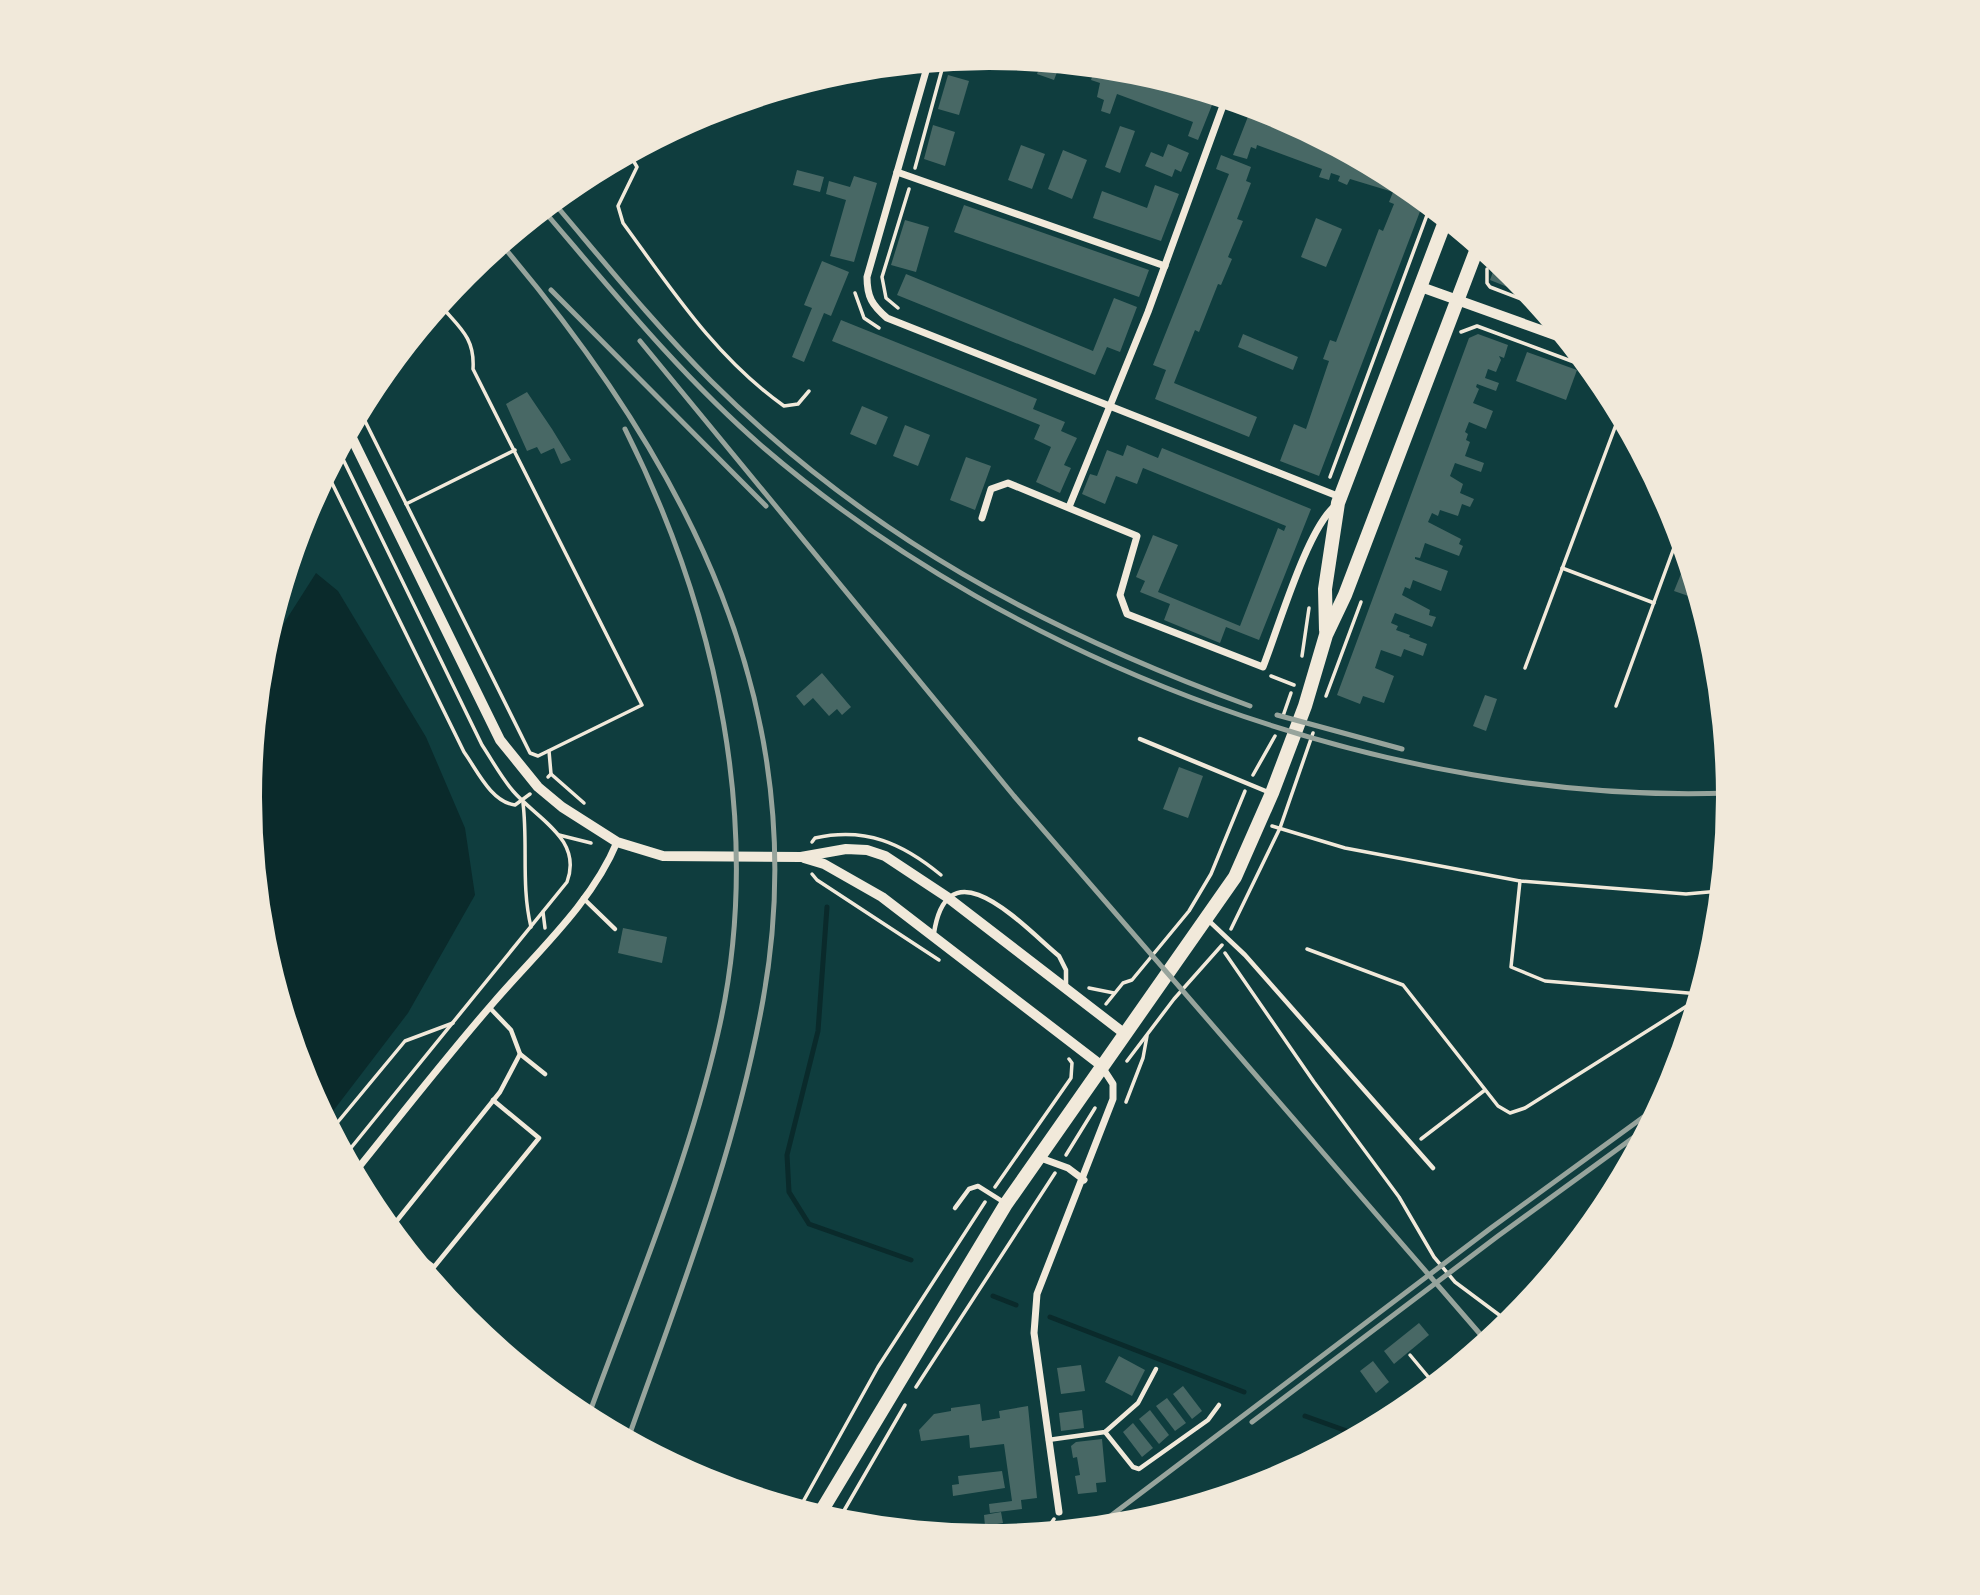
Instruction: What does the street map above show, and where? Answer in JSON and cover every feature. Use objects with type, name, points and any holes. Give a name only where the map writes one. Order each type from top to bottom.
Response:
[{"type":"main road","points":[[1326,635],[1325,589],[1339,500],[1443,228]]},
{"type":"main road","points":[[824,1505],[1006,1204],[1208,920],[1235,877],[1272,793],[1305,706],[1326,635],[1450,342],[1458,300],[1475,255]]},
{"type":"street","points":[[925,73],[867,277],[867,293],[874,307],[887,318],[1339,500],[1324,515],[1264,667],[1127,614],[1120,595],[1138,536],[1008,483],[991,489],[982,518]]},
{"type":"street","points":[[1069,507],[1165,265],[1223,109]]},
{"type":"street","points":[[897,172],[1165,265]]},
{"type":"street","points":[[1421,287],[1544,327]]},
{"type":"street","points":[[355,444],[500,740],[538,787],[587,825],[617,842],[663,856],[801,857],[846,849],[867,850],[885,856],[947,897],[1125,1034]]},
{"type":"street","points":[[362,1164],[476,1023],[583,898],[607,867],[617,842]]},
{"type":"street","points":[[801,857],[824,864],[881,896],[934,934],[1102,1066],[1113,1084],[1110,1110],[1037,1294],[1034,1333],[1059,1512]]},
{"type":"street","points":[[1038,1157],[1060,1165],[1084,1180]]},
{"type":"lane","points":[[1140,739],[1272,793]]},
{"type":"lane","points":[[934,934],[937,914],[947,897],[961,891],[985,896],[1059,956],[1066,970],[1066,989]]},
{"type":"lane","points":[[583,898],[615,929]]},
{"type":"lane","points":[[1208,920],[1227,937],[1433,1168]]},
{"type":"lane","points":[[489,1008],[511,1030],[520,1054],[545,1074]]},
{"type":"lane","points":[[398,1219],[493,1100],[520,1054]]},
{"type":"lane","points":[[434,1266],[539,1138],[493,1100]]},
{"type":"lane","points":[[955,1208],[969,1189],[978,1186],[1006,1204]]},
{"type":"lane","points":[[1048,1440],[1105,1432],[1138,1403],[1156,1369]]},
{"type":"lane","points":[[1105,1432],[1133,1467],[1139,1469],[1208,1420],[1219,1405]]},
{"type":"path","points":[[910,313],[898,308],[886,298],[883,277],[941,72]]},
{"type":"path","points":[[634,163],[637,167],[618,206],[624,223],[707,338],[764,392],[783,406],[798,404],[809,391]]},
{"type":"path","points":[[1418,242],[1435,248]]},
{"type":"path","points":[[1472,262],[1486,267],[1487,283],[1490,287],[1518,298]]},
{"type":"path","points":[[366,424],[530,753],[538,756],[642,705],[473,369],[474,351],[469,339],[447,313]]},
{"type":"path","points":[[1388,319],[1406,326]]},
{"type":"path","points":[[1450,342],[1462,330],[1477,326],[1572,361]]},
{"type":"path","points":[[1525,668],[1615,426]]},
{"type":"path","points":[[406,504],[514,450]]},
{"type":"path","points":[[345,463],[482,745],[522,801],[559,835],[568,847],[572,870],[568,883],[352,1146]]},
{"type":"path","points":[[333,486],[464,752],[488,788],[505,804],[515,805],[522,801]]},
{"type":"path","points":[[1616,706],[1673,549]]},
{"type":"path","points":[[1562,568],[1654,603]]},
{"type":"path","points":[[1323,704],[1366,589]]},
{"type":"path","points":[[1264,667],[1266,674],[1294,685]]},
{"type":"path","points":[[913,1391],[1093,1111],[1122,1111],[1143,1058],[1147,1035],[1227,937],[1280,828],[1315,729]]},
{"type":"path","points":[[549,751],[551,774]]},
{"type":"path","points":[[522,801],[527,833],[525,899],[531,926]]},
{"type":"path","points":[[1260,822],[1345,848],[1520,881],[1686,894],[1711,892]]},
{"type":"path","points":[[801,857],[817,880],[943,963]]},
{"type":"path","points":[[1520,881],[1511,967],[1545,981],[1691,993]]},
{"type":"path","points":[[1099,1014],[1123,983],[1132,980],[1189,911]]},
{"type":"path","points":[[1220,946],[1314,1082],[1399,1197],[1434,1257],[1455,1282],[1501,1315]]},
{"type":"path","points":[[1307,948],[1404,985],[1504,1111],[1517,1111],[1687,1006]]},
{"type":"path","points":[[339,1121],[405,1041],[455,1023],[476,1023]]},
{"type":"path","points":[[804,1500],[878,1367],[990,1194],[1072,1078],[1072,1063],[1066,1056],[1075,1044]]},
{"type":"path","points":[[1414,1144],[1485,1090]]},
{"type":"path","points":[[1410,1354],[1429,1378]]},
{"type":"path","points":[[844,1510],[906,1403]]},
{"type":"water","points":[[316,573],[338,591],[426,737],[465,828],[475,895],[408,1013],[334,1110],[301,1031],[287,986],[276,939],[264,845],[264,750],[276,656],[283,624]]},
{"type":"building","points":[[1038,72],[1056,74],[1054,80],[1037,74]]},
{"type":"building","points":[[948,75],[969,81],[959,115],[938,109]]},
{"type":"building","points":[[1092,77],[1132,84],[1212,105],[1198,140],[1188,136],[1193,122],[1117,94],[1110,114],[1101,111],[1104,100],[1097,97],[1100,83],[1091,80]]},
{"type":"building","points":[[1248,118],[1312,145],[1354,167],[1392,192],[1350,179],[1347,185],[1338,181],[1340,176],[1331,173],[1329,180],[1319,177],[1322,169],[1257,145],[1256,149],[1251,147],[1247,159],[1233,155]]},
{"type":"building","points":[[933,125],[955,132],[945,166],[924,159]]},
{"type":"building","points":[[1120,126],[1135,131],[1120,173],[1105,167]]},
{"type":"building","points":[[1168,144],[1189,153],[1181,172],[1175,169],[1172,177],[1145,166],[1151,152],[1163,157]]},
{"type":"building","points":[[1021,145],[1045,154],[1032,189],[1008,180]]},
{"type":"building","points":[[1063,150],[1087,160],[1072,199],[1048,189]]},
{"type":"building","points":[[1221,155],[1251,167],[1246,181],[1251,183],[1237,219],[1243,221],[1228,257],[1232,259],[1221,285],[1218,284],[1199,332],[1195,330],[1174,383],[1257,417],[1249,437],[1155,399],[1166,370],[1153,365],[1229,174],[1216,169]]},
{"type":"building","points":[[797,170],[824,177],[820,192],[793,185]]},
{"type":"building","points":[[854,176],[877,183],[854,262],[830,256],[846,200],[826,194],[829,181],[850,187]]},
{"type":"building","points":[[1155,185],[1179,194],[1161,241],[1093,218],[1102,191],[1147,208]]},
{"type":"building","points":[[1393,192],[1420,211],[1319,476],[1280,461],[1294,424],[1306,429],[1329,361],[1323,359],[1330,340],[1336,342],[1379,229],[1383,231],[1394,204],[1389,202]]},
{"type":"building","points":[[964,205],[1149,270],[1139,297],[954,232]]},
{"type":"building","points":[[1316,218],[1342,229],[1326,267],[1301,257]]},
{"type":"building","points":[[905,220],[929,227],[916,272],[891,265]]},
{"type":"building","points":[[822,261],[849,272],[831,316],[824,313],[804,362],[792,357],[812,308],[804,305]]},
{"type":"building","points":[[1493,272],[1508,287],[1490,280]]},
{"type":"building","points":[[906,274],[1093,351],[1114,298],[1137,307],[1120,352],[1107,347],[1095,375],[897,295]]},
{"type":"building","points":[[841,320],[1037,399],[1033,409],[1065,422],[1061,431],[1077,438],[1064,465],[1071,468],[1060,493],[1036,482],[1051,447],[1034,439],[1040,425],[832,341]]},
{"type":"building","points":[[1243,334],[1298,357],[1293,370],[1238,347]]},
{"type":"building","points":[[1478,334],[1508,345],[1504,358],[1499,356],[1501,360],[1496,372],[1488,369],[1485,378],[1499,383],[1496,391],[1477,384],[1476,387],[1479,389],[1473,403],[1493,411],[1486,429],[1469,422],[1465,432],[1468,434],[1466,440],[1470,442],[1465,456],[1484,463],[1481,472],[1455,463],[1450,476],[1463,484],[1460,493],[1474,499],[1470,507],[1462,504],[1458,516],[1440,510],[1438,516],[1432,513],[1428,522],[1461,539],[1459,544],[1463,546],[1459,556],[1425,543],[1420,558],[1415,557],[1448,571],[1441,591],[1413,580],[1410,589],[1405,587],[1402,595],[1430,610],[1429,615],[1436,617],[1432,627],[1395,613],[1391,623],[1398,626],[1396,630],[1427,644],[1423,656],[1404,649],[1401,657],[1381,650],[1375,668],[1394,676],[1384,703],[1363,696],[1360,704],[1337,695],[1469,338]]},
{"type":"building","points":[[1527,352],[1577,370],[1566,400],[1516,381]]},
{"type":"building","points":[[527,392],[571,460],[561,464],[554,448],[541,454],[537,447],[527,451],[506,404]]},
{"type":"building","points":[[862,406],[888,417],[876,445],[850,434]]},
{"type":"building","points":[[905,425],[930,435],[918,466],[893,456]]},
{"type":"building","points":[[1127,445],[1158,458],[1162,448],[1311,509],[1259,640],[1226,627],[1220,643],[1164,620],[1170,604],[1140,592],[1145,581],[1136,577],[1153,535],[1178,545],[1158,592],[1240,626],[1278,528],[1284,531],[1286,526],[1143,468],[1137,484],[1116,476],[1105,504],[1082,494],[1090,474],[1097,476],[1107,450],[1123,456]]},
{"type":"building","points":[[966,457],[991,466],[975,510],[950,500]]},
{"type":"building","points":[[1682,572],[1689,596],[1674,591]]},
{"type":"building","points":[[822,673],[851,707],[842,715],[837,709],[829,716],[813,698],[804,706],[796,696]]},
{"type":"building","points":[[1485,695],[1497,699],[1486,731],[1473,726]]},
{"type":"building","points":[[1179,767],[1203,776],[1188,818],[1163,809]]},
{"type":"building","points":[[623,928],[667,937],[662,963],[618,953]]},
{"type":"building","points":[[1419,1323],[1429,1335],[1394,1364],[1384,1351]]},
{"type":"building","points":[[1119,1356],[1145,1370],[1132,1396],[1105,1382]]},
{"type":"building","points":[[1373,1361],[1389,1382],[1376,1393],[1360,1371]]},
{"type":"building","points":[[1081,1365],[1085,1391],[1061,1394],[1057,1368]]},
{"type":"building","points":[[1183,1386],[1202,1411],[1192,1419],[1173,1394]]},
{"type":"building","points":[[1167,1398],[1186,1423],[1175,1431],[1156,1406]]},
{"type":"building","points":[[980,1404],[982,1421],[1000,1418],[999,1411],[1028,1406],[1037,1498],[1021,1500],[1022,1509],[990,1513],[989,1504],[1012,1501],[1004,1444],[970,1448],[969,1435],[921,1441],[919,1430],[934,1414],[951,1411],[951,1408]]},
{"type":"building","points":[[1082,1410],[1084,1428],[1061,1431],[1059,1413]]},
{"type":"building","points":[[1150,1410],[1169,1435],[1159,1444],[1139,1419]]},
{"type":"building","points":[[1133,1423],[1153,1448],[1142,1457],[1123,1432]]},
{"type":"building","points":[[1102,1439],[1106,1482],[1096,1483],[1097,1492],[1078,1494],[1075,1476],[1080,1475],[1077,1457],[1073,1458],[1071,1446],[1076,1442]]},
{"type":"building","points":[[1002,1471],[1005,1488],[953,1496],[952,1485],[959,1484],[958,1476]]},
{"type":"building","points":[[1001,1512],[1003,1523],[985,1525],[984,1515]]},
{"type":"waterway","points":[[827,907],[818,1031],[787,1155],[789,1192],[809,1224],[911,1260]]},
{"type":"waterway","points":[[993,1296],[1016,1305]]},
{"type":"waterway","points":[[1050,1317],[1244,1392]]},
{"type":"waterway","points":[[1305,1416],[1348,1431]]},
{"type":"railway","points":[[561,211],[650,316],[711,381],[771,437],[896,533],[962,574],[1101,646],[1250,706]]},
{"type":"railway","points":[[550,218],[677,363],[764,448],[865,526],[975,596],[1093,656],[1216,707],[1343,747],[1473,775],[1602,791],[1717,793]]},
{"type":"railway","points":[[508,253],[568,328],[628,413],[679,502],[721,594],[752,690],[770,789],[775,893],[763,1000],[752,1056],[722,1167],[631,1431]]},
{"type":"railway","points":[[551,290],[766,506]]},
{"type":"railway","points":[[640,341],[1014,796],[1480,1334]]},
{"type":"railway","points":[[592,1406],[676,1179],[706,1082],[718,1033],[731,956],[736,879],[733,801],[724,724],[707,647],[685,572],[657,499],[625,429]]},
{"type":"railway","points":[[1277,715],[1402,749]]},
{"type":"railway","points":[[1113,1514],[1491,1228],[1643,1118]]},
{"type":"railway","points":[[1252,1422],[1632,1139]]}]
